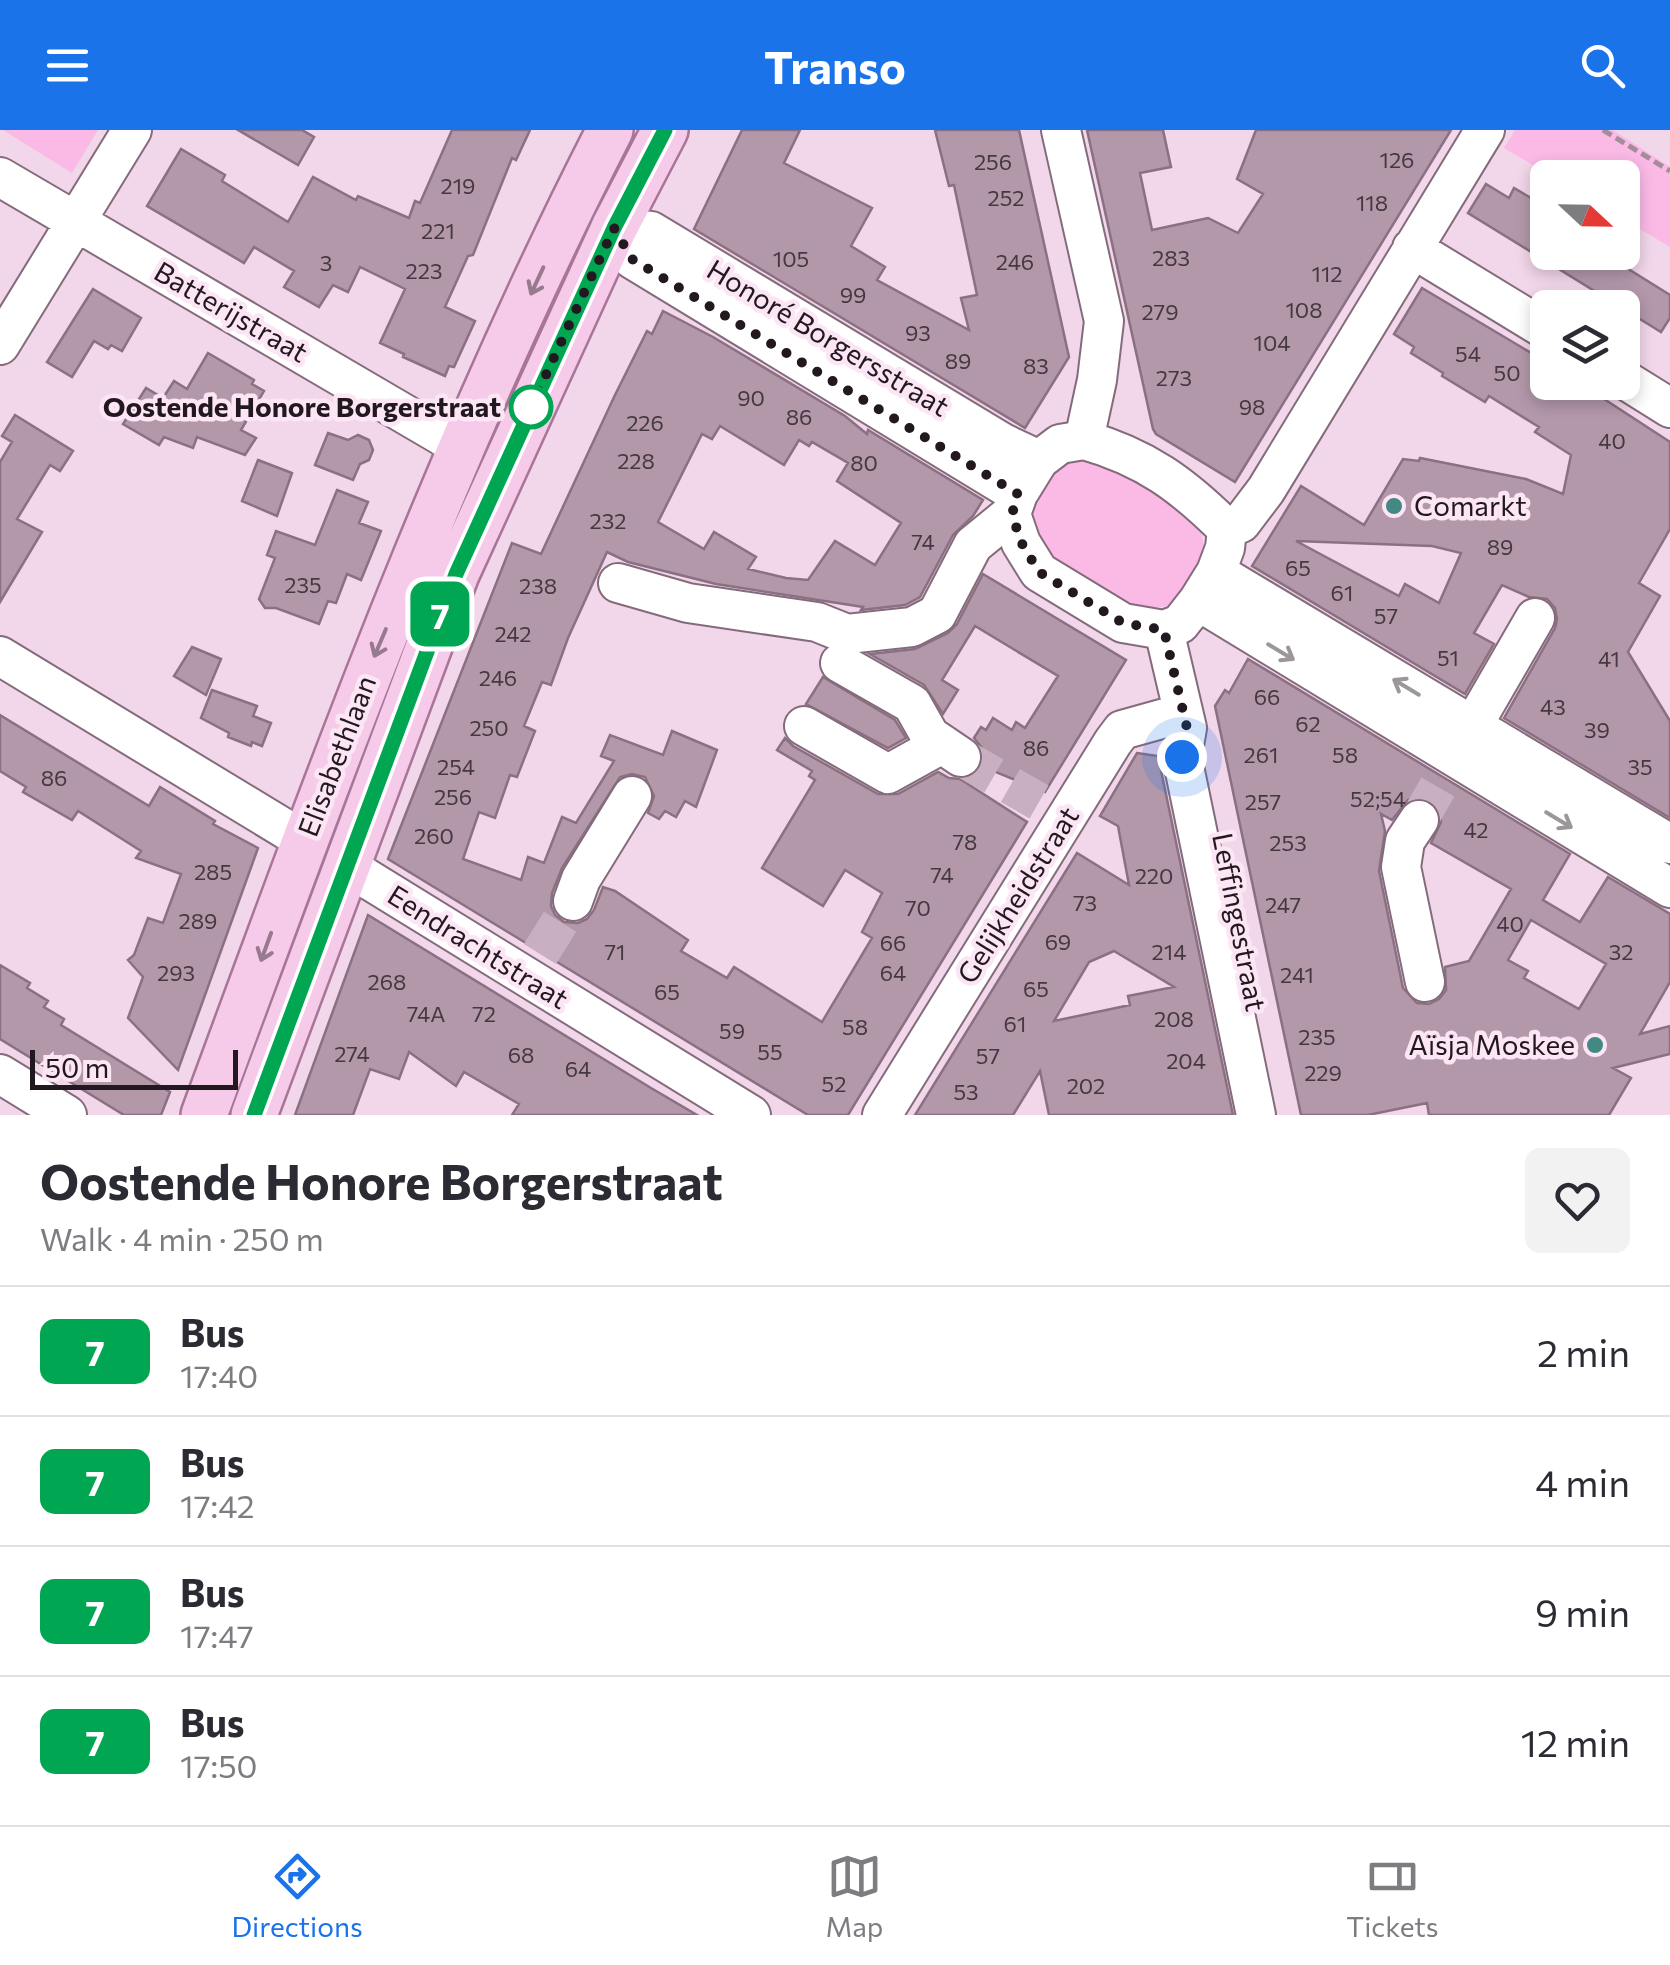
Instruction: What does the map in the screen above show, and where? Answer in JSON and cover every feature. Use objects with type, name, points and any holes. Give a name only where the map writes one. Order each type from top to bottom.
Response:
[{"type":"main road","name":"Elisabethlaan","points":[[204,1115],[370,667],[462,447],[571,206],[610,130]]},
{"type":"main road","name":"Elisabethlaan","points":[[254,1115],[456,574],[614,228],[665,130]]},
{"type":"main road","name":"Honoré Borgersstraat","points":[[571,206],[614,228]]},
{"type":"main road","name":"Eendrachtstraat","points":[[305,841],[345,864]]},
{"type":"street","points":[[0,345],[132,130]]},
{"type":"street","points":[[1042,130],[1086,331],[1100,344]]},
{"type":"street","points":[[1061,130],[1104,321],[1084,440]]},
{"type":"street","points":[[1227,529],[1241,523],[1266,490],[1485,130]]},
{"type":"street","name":"Batterijstraat","points":[[0,177],[462,447]]},
{"type":"street","name":"Honoré Borgersstraat","points":[[614,228],[646,228],[1003,443],[1039,460]]},
{"type":"street","name":"Honoré Borgersstraat","points":[[614,228],[632,259],[1015,504]]},
{"type":"street","points":[[1412,248],[1530,320]]},
{"type":"street","points":[[1640,389],[1670,408]]},
{"type":"street","points":[[618,583],[688,603],[817,622],[848,634],[912,626],[937,614],[973,545],[1015,504],[1039,460],[1060,444],[1084,440],[1108,446],[1157,469],[1187,490],[1227,529]]},
{"type":"street","points":[[1015,504],[1021,542],[1039,572],[1123,623],[1164,630],[1180,624],[1206,587],[1225,548],[1227,529]]},
{"type":"street","points":[[1206,587],[1457,754],[1496,762],[1670,844]]},
{"type":"street","points":[[1457,754],[1535,618]]},
{"type":"street","name":"Leffingestraat","points":[[1164,630],[1185,721],[1204,749],[1257,1065],[1256,1115]]},
{"type":"street","name":"Eendrachtstraat","points":[[0,656],[305,841]]},
{"type":"street","points":[[804,726],[888,774],[952,751],[930,736],[912,704],[840,663]]},
{"type":"street","name":"Gelijkheidstraat","points":[[882,1115],[1053,809],[1122,730],[1185,721]]},
{"type":"street","points":[[1496,762],[1670,888]]},
{"type":"street","points":[[573,902],[581,879],[632,796]]},
{"type":"street","points":[[1419,820],[1405,841],[1401,867],[1425,982]]},
{"type":"street","name":"Eendrachtstraat","points":[[345,864],[533,966],[751,1115]]},
{"type":"street","name":"Leffingestraat","points":[[1257,1065],[1278,1115]]},
{"type":"street","points":[[0,1074],[67,1115]]},
{"type":"path","points":[[1603,130],[1670,170]]},
{"type":"shaded area","points":[[3,130],[98,130],[72,173]]},
{"type":"shaded area","points":[[1515,130],[1613,130],[1670,167],[1670,247],[1640,229],[1640,160],[1530,160],[1530,163],[1504,148]]},
{"type":"shaded area","points":[[1087,459],[1137,470],[1200,528],[1206,554],[1179,602],[1147,608],[1119,604],[1092,590],[1043,550],[1033,519],[1037,488],[1054,468]]},
{"type":"building","points":[[238,130],[302,130],[314,137],[298,165]]},
{"type":"building","points":[[452,130],[530,130],[516,160],[512,158],[473,255],[468,256],[445,307],[475,321],[454,367],[449,366],[445,376],[380,343],[405,289],[360,267],[348,292],[333,285],[319,307],[284,287],[294,271],[254,247],[244,263],[147,206],[181,149],[225,175],[222,181],[288,222],[313,177],[356,200],[358,196],[409,218],[415,201],[420,203]]},
{"type":"building","points":[[742,130],[800,130],[784,163],[872,208],[851,246],[885,267],[877,280],[969,330],[961,298],[977,295],[954,185],[949,186],[935,130],[1019,130],[1069,357],[1025,428],[694,229]]},
{"type":"building","points":[[1087,130],[1163,130],[1171,167],[1140,173],[1152,230],[1208,218],[1238,233],[1263,194],[1237,179],[1256,130],[1451,130],[1235,482],[1153,429]]},
{"type":"building","points":[[1486,184],[1509,198],[1514,188],[1530,197],[1530,251],[1468,213]]},
{"type":"building","points":[[1560,270],[1630,270],[1670,295],[1670,318],[1661,332],[1640,319],[1640,290],[1593,290]]},
{"type":"building","points":[[1422,288],[1530,352],[1530,400],[1606,400],[1670,442],[1670,529],[1639,583],[1660,596],[1628,652],[1670,721],[1670,818],[1504,718],[1555,628],[1555,608],[1547,599],[1529,597],[1502,585],[1474,633],[1494,644],[1465,694],[1252,566],[1301,486],[1364,525],[1403,459],[1420,458],[1526,479],[1563,494],[1571,455],[1535,432],[1539,427],[1489,396],[1485,402],[1442,376],[1443,373],[1411,353],[1414,347],[1394,334]],"holes":[[[1296,541],[1432,546],[1461,553],[1439,603],[1405,584],[1399,596]]]},
{"type":"building","points":[[93,289],[141,318],[122,351],[94,341],[72,377],[47,362]]},
{"type":"building","points":[[663,311],[713,337],[845,416],[867,434],[868,430],[983,500],[953,535],[920,597],[905,605],[861,610],[863,607],[716,584],[628,562],[607,552],[551,685],[542,682],[524,726],[535,731],[517,777],[510,775],[495,818],[479,812],[463,859],[521,880],[528,857],[544,863],[562,817],[576,823],[614,761],[601,756],[610,735],[663,755],[672,731],[717,750],[696,807],[685,801],[676,817],[665,811],[659,819],[648,813],[654,796],[645,777],[620,777],[562,868],[551,906],[564,922],[578,923],[594,910],[603,887],[615,891],[688,940],[681,951],[727,978],[734,967],[822,1022],[872,938],[862,932],[882,893],[845,870],[823,906],[762,868],[815,780],[809,776],[812,771],[777,750],[785,738],[878,794],[898,794],[938,772],[960,779],[1027,822],[848,1115],[808,1115],[388,859],[512,543],[541,554],[647,331],[652,334]],"holes":[[[720,426],[784,465],[799,440],[809,446],[812,442],[848,463],[837,481],[901,523],[875,565],[835,541],[808,580],[786,578],[748,569],[756,557],[714,532],[704,549],[658,522],[702,434],[712,439]]]},
{"type":"building","points":[[208,353],[254,380],[252,384],[264,391],[241,430],[256,438],[245,455],[197,437],[193,448],[164,437],[159,445],[123,424],[146,388],[163,398],[174,381],[187,389]]},
{"type":"building","points":[[15,415],[73,451],[60,471],[50,465],[17,519],[42,532],[0,602],[0,462],[12,442],[2,436]]},
{"type":"building","points":[[328,433],[348,440],[358,435],[369,440],[373,450],[369,460],[360,464],[353,480],[315,465]]},
{"type":"building","points":[[258,460],[292,473],[277,516],[242,501]]},
{"type":"building","points":[[337,490],[368,502],[359,523],[381,531],[361,580],[347,574],[336,603],[328,601],[319,624],[276,608],[265,608],[259,599],[275,558],[267,555],[276,531],[315,545]]},
{"type":"building","points":[[983,574],[1126,660],[1045,792],[981,766],[982,748],[974,738],[981,727],[986,730],[993,718],[1012,730],[1016,722],[1025,728],[1058,676],[975,626],[942,680],[958,690],[943,714],[924,685],[870,654],[915,649],[948,633],[957,624]]},
{"type":"building","points":[[192,647],[221,659],[206,695],[174,676]]},
{"type":"building","points":[[1248,659],[1570,854],[1543,900],[1580,922],[1608,877],[1670,914],[1670,982],[1640,1034],[1670,1026],[1670,1054],[1613,1068],[1631,1078],[1609,1115],[1429,1115],[1427,1103],[1368,1115],[1301,1115],[1215,706],[1225,690],[1229,693]],"holes":[[[1408,800],[1432,802],[1439,811],[1441,822],[1431,843],[1511,889],[1469,961],[1445,967],[1446,990],[1429,1004],[1417,1003],[1403,988],[1379,871],[1385,831],[1381,814],[1392,820]],[[1531,920],[1606,964],[1579,1009],[1524,978],[1528,971],[1508,960]]]},
{"type":"building","points":[[823,677],[895,720],[906,738],[888,748],[806,704]]},
{"type":"building","points":[[212,690],[257,706],[253,716],[271,723],[262,746],[228,737],[229,733],[201,718]]},
{"type":"building","points":[[0,715],[149,806],[160,787],[215,821],[213,824],[258,848],[178,1070],[128,1018],[143,977],[128,960],[134,955],[148,918],[163,923],[181,874],[136,858],[141,851],[78,811],[72,820],[23,792],[26,787],[0,771]]},
{"type":"building","points":[[1137,753],[1158,756],[1233,1115],[1049,1115],[1040,1071],[1013,1115],[915,1115],[1077,853],[1129,885],[1118,826],[1100,816]],"holes":[[[1114,951],[1174,987],[1128,996],[1130,1005],[1054,1021],[1089,962]]]},
{"type":"building","points":[[368,915],[697,1115],[512,1115],[519,1104],[464,1072],[456,1086],[409,1052],[399,1079],[370,1069],[353,1115],[295,1115]]},
{"type":"building","points":[[0,965],[30,983],[27,988],[48,1001],[44,1007],[64,1019],[61,1025],[170,1092],[161,1115],[124,1115],[0,1039]]},
{"type":"tunnel","points":[[961,757],[1039,802]]},
{"type":"tunnel","points":[[1419,820],[1443,778]]},
{"type":"tunnel","points":[[540,954],[573,901]]},
{"type":"bus line","name":"7","points":[[254,1115],[456,574],[614,228],[665,130]]},
{"type":"place","name":"Oostende Honore Borgerstraat","points":[[531,407]]},
{"type":"place","name":"Comarkt","points":[[1394,506]]},
{"type":"place","name":"Aïsja Moskee","points":[[1595,1045]]},
{"type":"route","points":[[531,407],[614,228],[632,259],[1018,494],[1012,514],[1021,542],[1039,572],[1123,623],[1164,630],[1187,728],[1182,757]]}]
